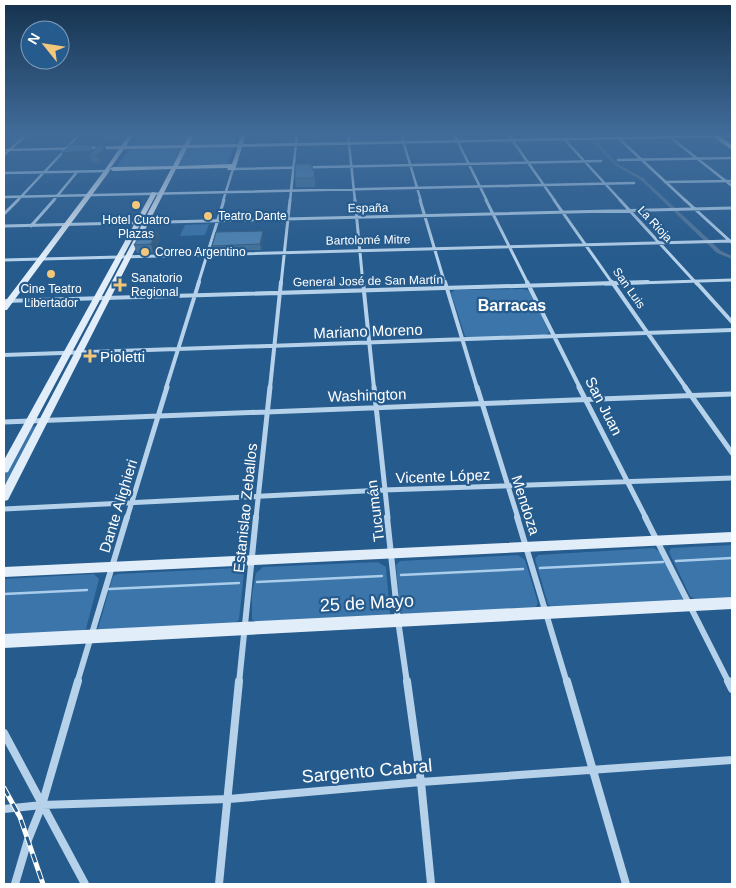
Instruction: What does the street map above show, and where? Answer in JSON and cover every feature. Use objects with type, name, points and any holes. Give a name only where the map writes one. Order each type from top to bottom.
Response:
[{"type":"main road","points":[[4,308],[6,301],[105,175]]},
{"type":"main road","points":[[4,497],[146,223],[167,175]]},
{"type":"main road","points":[[4,469],[118,257],[137,223],[157,194]]},
{"type":"main road","points":[[4,572],[732,537]]},
{"type":"main road","name":"25 de Mayo","points":[[4,641],[732,603]]},
{"type":"street","points":[[4,214],[41,175]]},
{"type":"street","points":[[31,226],[74,175]]},
{"type":"street","name":"Dante Alighieri","points":[[15,884],[28,840],[42,805],[91,636],[227,192],[229,175]]},
{"type":"street","name":"Estanislao Zeballos","points":[[219,884],[293,175]]},
{"type":"street","name":"Tucumán","points":[[353,175],[398,620],[421,782],[431,884]]},
{"type":"street","name":"Mendoza","points":[[414,175],[462,340],[547,612],[626,884]]},
{"type":"street","name":"San Juan","points":[[474,175],[732,689]]},
{"type":"street","name":"San Luis","points":[[537,175],[732,453]]},
{"type":"street","name":"La Rioja","points":[[598,175],[732,322]]},
{"type":"street","points":[[658,175],[732,242]]},
{"type":"street","points":[[719,175],[732,186]]},
{"type":"street","points":[[665,182],[732,181]]},
{"type":"street","points":[[4,197],[634,183]]},
{"type":"street","name":"España","points":[[4,226],[732,208]]},
{"type":"street","name":"Bartolomé Mitre","points":[[4,260],[732,242]]},
{"type":"street","name":"General José de San Martín","points":[[6,301],[732,280]]},
{"type":"street","name":"Mariano Moreno","points":[[4,355],[732,330]]},
{"type":"street","name":"Washington","points":[[4,422],[732,394]]},
{"type":"street","name":"Vicente López","points":[[4,509],[384,490],[732,478]]},
{"type":"street","points":[[4,733],[85,884]]},
{"type":"street","name":"Sargento Cabral","points":[[4,809],[42,805],[228,799],[421,782],[732,760]]},
{"type":"shaded area","points":[[209,224],[205,235],[180,236],[185,225]]},
{"type":"shaded area","points":[[523,289],[530,291],[549,332],[547,335],[469,338],[465,336],[451,293],[455,290]]},
{"type":"shaded area","points":[[34,426],[39,427],[4,494],[4,476],[30,429]]},
{"type":"shaded area","points":[[732,545],[732,599],[697,601],[690,596],[669,552],[671,548]]},
{"type":"shaded area","points":[[654,548],[661,553],[684,596],[681,602],[554,609],[548,604],[535,559],[538,555]]},
{"type":"shaded area","points":[[518,555],[525,560],[538,603],[535,609],[405,616],[400,611],[396,565],[400,561]]},
{"type":"shaded area","points":[[378,562],[386,567],[390,614],[386,618],[254,622],[252,619],[252,594],[256,573],[263,567]]},
{"type":"shaded area","points":[[237,568],[244,572],[239,620],[232,625],[103,631],[98,629],[113,576],[118,574]]},
{"type":"shaded area","points":[[94,574],[99,579],[86,629],[79,633],[4,637],[4,579]]},
{"type":"building","points":[[295,175],[314,175],[314,178],[295,178]]},
{"type":"building","points":[[143,231],[157,231],[151,244],[134,245]]},
{"type":"building","points":[[263,231],[260,244],[212,246],[216,232]]},
{"type":"waterway","points":[[636,175],[642,179],[719,252],[732,258]]},
{"type":"waterway","points":[[676,561],[732,558]]},
{"type":"waterway","points":[[540,568],[663,562]]},
{"type":"waterway","points":[[401,575],[523,569]]},
{"type":"waterway","points":[[257,582],[382,576]]},
{"type":"waterway","points":[[109,589],[239,583]]},
{"type":"waterway","points":[[4,594],[87,590]]},
{"type":"railway","points":[[4,788],[20,817],[43,884]]},
{"type":"place","name":"Hotel Cuatro Plazas","points":[[136,205]]},
{"type":"place","name":"Teatro Dante","points":[[208,216]]},
{"type":"place","name":"Correo Argentino","points":[[145,252]]},
{"type":"place","name":"Cine Teatro Libertador","points":[[51,274]]},
{"type":"place","name":"Sanatorio Regional","points":[[120,285]]},
{"type":"place","name":"Pioletti","points":[[90,356]]},
{"type":"district","name":"Barracas","points":[[512,305]]}]
